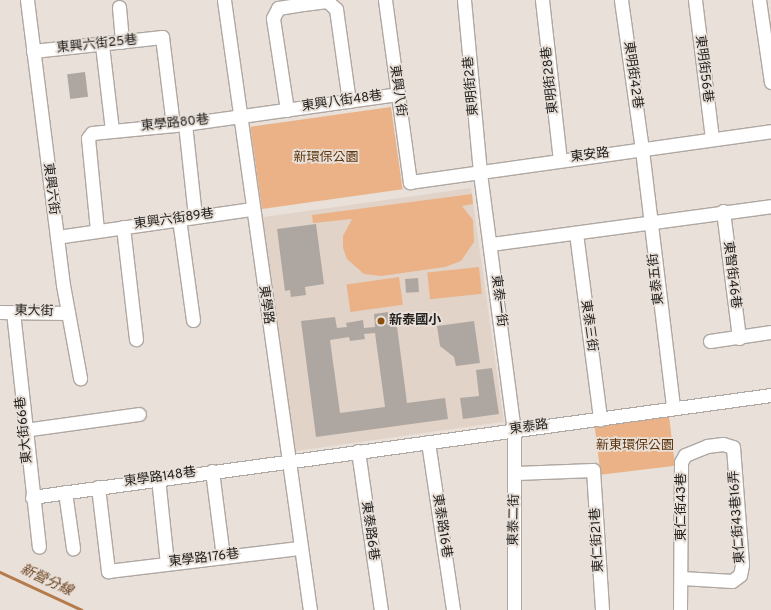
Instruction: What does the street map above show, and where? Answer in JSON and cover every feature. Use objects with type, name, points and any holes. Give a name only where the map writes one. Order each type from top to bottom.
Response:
[{"type":"street","name":"東興六街","points":[[27,0],[57,237],[68,313],[80,378]]},
{"type":"street","name":"東學路","points":[[224,0],[251,209],[310,610]]},
{"type":"street","name":"東興八街","points":[[385,0],[410,182]]},
{"type":"street","name":"東明街2巷","points":[[464,0],[480,173]]},
{"type":"street","name":"東明街28巷","points":[[542,0],[560,160]]},
{"type":"street","name":"東明街42巷","points":[[621,0],[642,150]]},
{"type":"street","name":"東明街56巷","points":[[695,0],[712,139]]},
{"type":"street","points":[[759,0],[771,82]]},
{"type":"street","points":[[287,110],[273,18],[278,8],[303,2],[327,1],[332,3],[338,17],[349,101]]},
{"type":"street","points":[[119,7],[122,42]]},
{"type":"street","name":"東興六街25巷","points":[[33,51],[102,45],[162,37],[179,125]]},
{"type":"street","points":[[96,230],[88,138],[92,133],[112,130],[102,45]]},
{"type":"street","name":"東興八街48巷","points":[[239,117],[398,94]]},
{"type":"street","name":"東學路80巷","points":[[112,130],[179,125],[239,117]]},
{"type":"street","points":[[179,125],[195,216]]},
{"type":"street","name":"東安路","points":[[410,182],[771,131]]},
{"type":"street","name":"東泰五街","points":[[642,150],[673,408]]},
{"type":"street","name":"東泰一街","points":[[480,173],[491,244],[514,430]]},
{"type":"street","points":[[491,244],[723,211],[771,206]]},
{"type":"street","name":"東興六街89巷","points":[[57,237],[96,230],[251,209]]},
{"type":"street","name":"東智街46巷","points":[[723,211],[739,338]]},
{"type":"street","points":[[180,219],[193,320]]},
{"type":"street","points":[[123,227],[136,340]]},
{"type":"street","name":"東泰三街","points":[[576,233],[600,419]]},
{"type":"street","name":"東大街","points":[[0,312],[68,313]]},
{"type":"street","name":"東大街66巷","points":[[13,312],[24,430],[39,547]]},
{"type":"street","points":[[710,341],[739,338],[771,332]]},
{"type":"street","name":"東泰路","points":[[288,462],[358,451],[771,395]]},
{"type":"street","points":[[24,430],[139,414]]},
{"type":"street","name":"東泰二街","points":[[514,430],[516,473],[514,610]]},
{"type":"street","name":"東泰路16巷","points":[[428,442],[453,610]]},
{"type":"street","name":"東仁街43巷","points":[[680,610],[682,578],[681,462],[685,454],[707,446],[723,444],[733,447]]},
{"type":"street","name":"東仁街43巷16弄","points":[[682,578],[732,580],[740,576],[742,565],[733,447]]},
{"type":"street","name":"東泰路6巷","points":[[358,451],[381,610]]},
{"type":"street","name":"東學路148巷","points":[[32,497],[158,478],[288,462]]},
{"type":"street","name":"東仁街21巷","points":[[516,473],[594,470],[602,610]]},
{"type":"street","points":[[212,471],[223,557]]},
{"type":"street","points":[[158,478],[167,564]]},
{"type":"street","name":"東學路176巷","points":[[98,488],[108,571],[300,548]]},
{"type":"street","points":[[66,492],[73,548]]},
{"type":"shaded area","name":"新泰國小","points":[[471,188],[504,422],[290,452],[257,218]]},
{"type":"green space","name":"新環保公園","points":[[391,107],[403,189],[262,209],[250,127]]},
{"type":"green space","points":[[472,194],[473,204],[462,206],[473,220],[474,242],[461,261],[445,267],[381,276],[364,274],[347,259],[343,248],[343,236],[352,219],[313,223],[312,215]]},
{"type":"green space","points":[[479,267],[482,294],[430,299],[427,272]]},
{"type":"green space","points":[[399,277],[403,305],[350,312],[347,284]]},
{"type":"green space","name":"新東環保公園","points":[[669,416],[675,466],[601,475],[595,425]]},
{"type":"building","points":[[85,72],[88,97],[70,99],[67,74]]},
{"type":"building","points":[[316,224],[324,284],[305,287],[306,295],[291,297],[290,290],[285,291],[277,229]]},
{"type":"building","points":[[418,278],[419,292],[406,293],[405,279]]},
{"type":"building","points":[[395,311],[407,403],[445,398],[448,419],[316,437],[301,321],[335,317],[337,328],[347,327],[346,323],[363,320],[364,328],[375,327],[374,314]],"holes":[[[375,333],[385,407],[340,413],[330,340],[349,337],[350,341],[365,339],[364,334]]]},
{"type":"building","points":[[474,321],[480,363],[456,366],[454,357],[440,346],[437,326]]},
{"type":"building","points":[[492,368],[499,414],[463,419],[460,398],[479,396],[476,370]]},
{"type":"waterway","name":"新營分線","points":[[0,572],[82,610]]},
{"type":"place","name":"新泰國小","points":[[381,321]]}]
